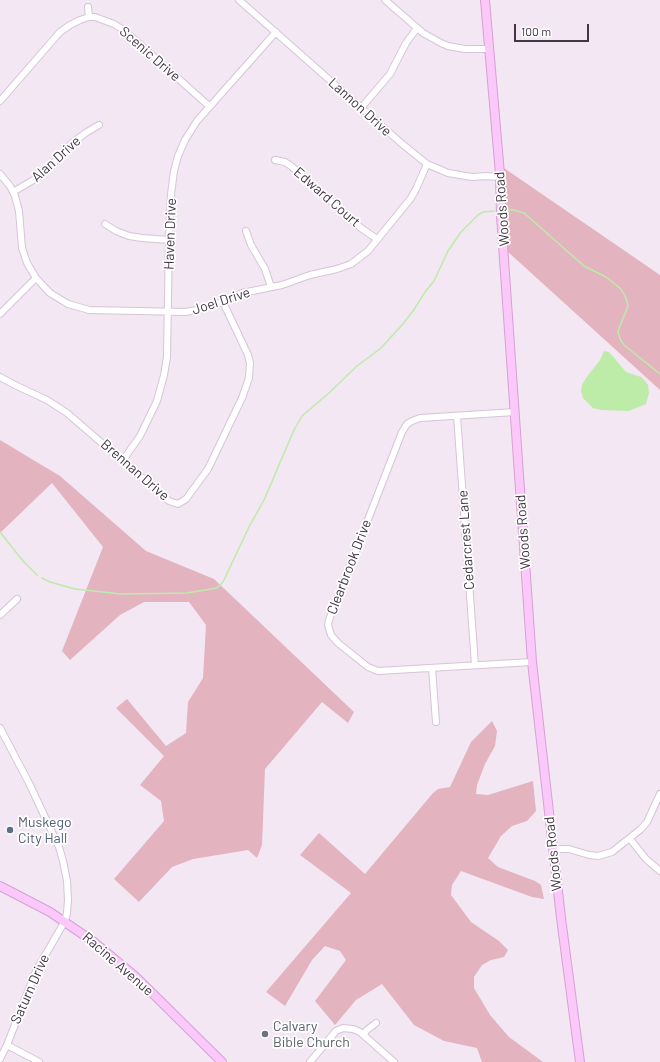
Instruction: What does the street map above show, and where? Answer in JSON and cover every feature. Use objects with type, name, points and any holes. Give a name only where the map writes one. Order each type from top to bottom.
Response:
[{"type":"street","name":"Lannon Drive","points":[[239,0],[401,143],[427,164],[448,173],[472,177],[499,177]]},
{"type":"street","points":[[384,0],[432,39],[448,46],[465,49],[490,49]]},
{"type":"street","name":"Woods Road","points":[[485,0],[490,49],[532,662],[570,995],[580,1062]]},
{"type":"street","points":[[0,102],[60,32],[70,25],[89,17],[88,7]]},
{"type":"street","name":"Scenic Drive","points":[[89,17],[101,18],[125,31],[209,106]]},
{"type":"street","points":[[361,108],[390,74],[406,43],[417,28]]},
{"type":"street","name":"Haven Drive","points":[[123,460],[140,436],[161,388],[166,364],[172,186],[178,156],[189,134],[209,106],[276,32]]},
{"type":"street","name":"Alan Drive","points":[[13,192],[36,179],[47,170],[72,143],[99,125]]},
{"type":"street","name":"Edward Court","points":[[275,160],[285,162],[291,166],[361,228],[377,239]]},
{"type":"street","name":"Joel Drive","points":[[0,174],[10,186],[19,211],[22,248],[27,263],[44,288],[56,298],[81,308],[96,310],[185,312],[223,302],[242,293],[272,287],[310,274],[337,269],[351,264],[362,256],[411,198],[427,164]]},
{"type":"street","points":[[105,224],[116,231],[129,236],[169,240]]},
{"type":"street","points":[[246,231],[251,245],[265,269],[272,287]]},
{"type":"street","points":[[0,314],[36,278]]},
{"type":"street","name":"Brennan Drive","points":[[0,376],[60,408],[76,419],[169,501],[178,504],[182,503],[208,469],[239,404],[249,378],[250,363],[248,355],[223,302]]},
{"type":"street","name":"Clearbrook Drive","points":[[515,412],[420,418],[407,424],[402,432],[329,620],[329,631],[334,638],[360,662],[373,670],[385,672],[532,662]]},
{"type":"street","name":"Cedarcrest Lane","points":[[457,416],[475,665]]},
{"type":"street","points":[[178,504],[178,512]]},
{"type":"street","points":[[0,615],[17,599]]},
{"type":"street","points":[[432,668],[436,722]]},
{"type":"street","name":"Saturn Drive","points":[[0,728],[59,847],[67,881],[68,907],[64,921],[34,977],[0,1059]]},
{"type":"street","points":[[553,848],[569,849],[589,856],[598,856],[612,852],[641,830],[647,822],[660,794]]},
{"type":"street","points":[[630,839],[646,858],[660,870]]},
{"type":"street","name":"Racine Avenue","points":[[0,886],[37,904],[94,942],[127,969],[222,1062]]},
{"type":"street","points":[[363,1035],[376,1023]]},
{"type":"street","points":[[310,1062],[336,1031],[343,1028],[353,1029],[363,1035],[394,1062]]},
{"type":"street","points":[[7,1045],[39,1062]]},
{"type":"shaded area","points":[[501,166],[660,275],[660,390],[507,251]]},
{"type":"shaded area","points":[[604,351],[609,352],[626,372],[641,377],[645,381],[648,385],[649,393],[646,404],[629,411],[601,410],[593,408],[583,398],[581,391],[582,385],[600,360]]},
{"type":"shaded area","points":[[0,440],[60,476],[146,551],[214,579],[354,712],[348,723],[322,702],[265,769],[262,845],[257,858],[248,850],[193,859],[172,867],[139,902],[114,879],[164,821],[161,801],[140,785],[164,756],[116,708],[127,699],[166,746],[186,733],[188,702],[203,678],[206,625],[189,602],[144,602],[120,615],[70,660],[62,651],[103,547],[52,483],[0,533]]},
{"type":"shaded area","points":[[492,721],[497,731],[495,746],[485,764],[477,785],[476,794],[488,795],[533,781],[536,811],[527,821],[512,826],[501,836],[488,858],[498,867],[535,881],[541,885],[544,899],[532,897],[461,871],[452,885],[451,895],[471,922],[499,941],[508,950],[504,957],[491,960],[482,965],[474,977],[474,988],[490,1015],[509,1037],[543,1062],[482,1062],[477,1048],[444,1041],[414,1025],[382,984],[356,1000],[335,1025],[315,1001],[346,960],[340,951],[325,946],[312,960],[285,1006],[266,992],[351,893],[300,855],[319,833],[365,874],[433,793],[438,789],[450,787],[471,742]]},
{"type":"waterway","points":[[504,210],[514,210],[524,213],[584,266],[606,277],[621,289],[628,306],[618,331],[620,339],[624,345],[660,374]]},
{"type":"waterway","points":[[42,578],[50,582],[75,589],[121,594],[187,593],[217,588],[223,582],[249,527],[264,500],[294,430],[302,416],[357,366],[381,348],[402,325],[434,281],[448,251],[461,232],[478,215],[483,212],[494,211]]},
{"type":"waterway","points":[[0,532],[23,561],[37,575]]},
{"type":"place","name":"Muskego City Hall","points":[[10,830]]},
{"type":"place","name":"Calvary Bible Church","points":[[265,1034]]}]
